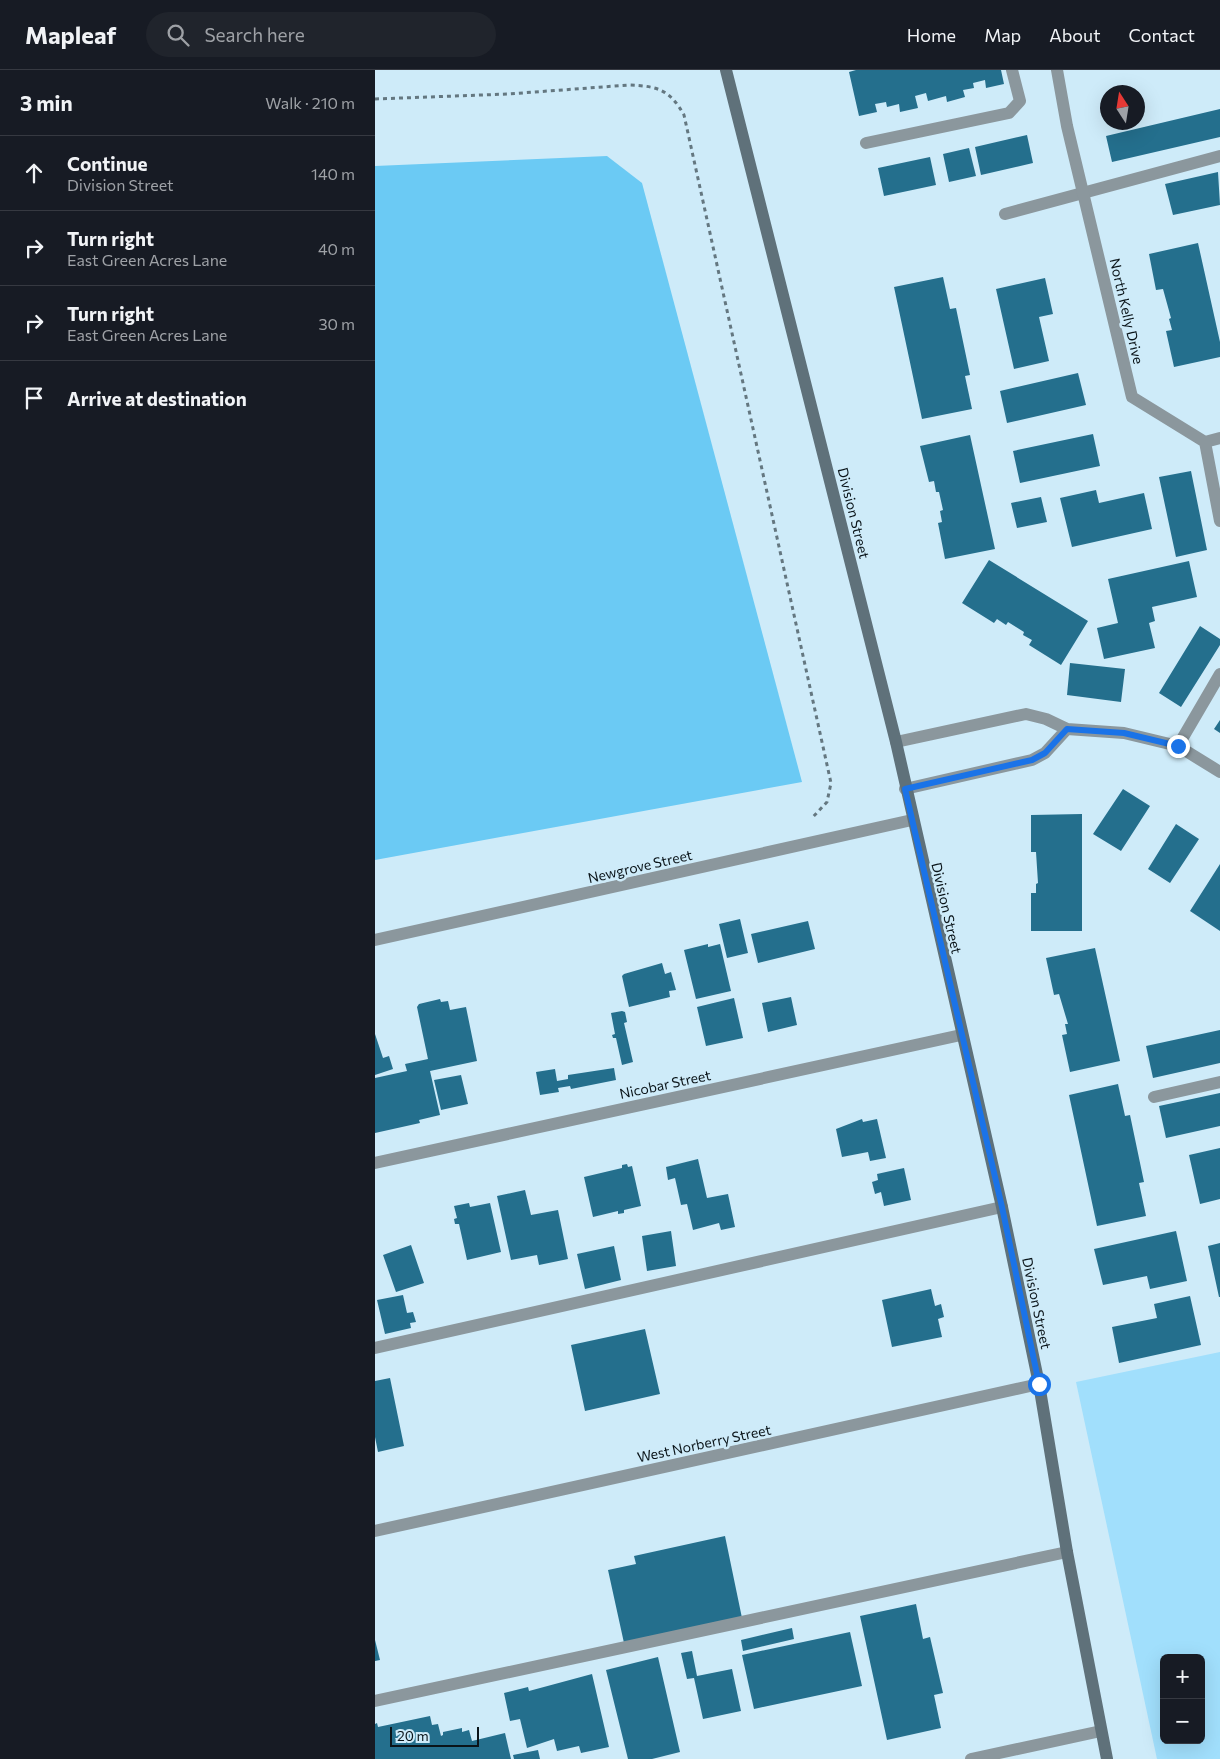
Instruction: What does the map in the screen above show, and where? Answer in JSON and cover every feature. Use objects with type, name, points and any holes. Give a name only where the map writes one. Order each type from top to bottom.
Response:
[{"type":"main road","name":"Division Street","points":[[726,70],[896,742],[961,1035],[1002,1207],[1039,1384],[1067,1552],[1107,1759]]},
{"type":"street","points":[[866,143],[1009,113],[1020,101],[1012,70]]},
{"type":"street","name":"North Kelly Drive","points":[[1057,70],[1083,193],[1132,398],[1205,442]]},
{"type":"street","points":[[1005,214],[1220,156]]},
{"type":"street","points":[[1220,438],[1205,442],[1220,521]]},
{"type":"street","points":[[1178,746],[1220,674]]},
{"type":"street","points":[[896,742],[1026,714],[1046,719],[1067,729],[1124,733],[1178,746],[1220,772]]},
{"type":"street","points":[[905,789],[1032,760],[1045,753],[1067,729]]},
{"type":"street","name":"Newgrove Street","points":[[375,940],[912,820]]},
{"type":"street","name":"Nicobar Street","points":[[375,1163],[961,1035]]},
{"type":"street","points":[[1154,1096],[1220,1082]]},
{"type":"street","points":[[375,1348],[1002,1207]]},
{"type":"street","name":"West Norberry Street","points":[[375,1531],[1039,1384]]},
{"type":"street","points":[[375,1701],[1067,1552]]},
{"type":"street","points":[[971,1759],[1101,1731]]},
{"type":"path","points":[[375,99],[508,94],[629,84],[663,90],[677,102],[684,115],[831,783],[827,802],[812,818]]},
{"type":"shaded area","points":[[607,156],[642,183],[802,782],[375,860],[375,166]]},
{"type":"shaded area","points":[[1220,1352],[1220,1759],[1157,1759],[1076,1382]]},
{"type":"building","points":[[856,70],[1001,70],[1004,84],[986,88],[985,80],[973,83],[974,88],[963,90],[965,97],[947,102],[946,96],[928,101],[926,93],[915,96],[918,108],[900,112],[899,104],[887,107],[886,102],[875,104],[877,112],[859,116],[849,72]]},
{"type":"building","points":[[1220,109],[1220,137],[1112,162],[1106,136],[1131,130],[1145,130],[1145,127]]},
{"type":"building","points":[[1027,135],[1033,163],[981,175],[975,147]]},
{"type":"building","points":[[969,148],[976,176],[949,182],[943,154]]},
{"type":"building","points":[[930,157],[936,185],[884,196],[878,168]]},
{"type":"building","points":[[1218,172],[1220,205],[1173,215],[1165,184]]},
{"type":"building","points":[[1198,243],[1220,342],[1220,357],[1174,367],[1166,331],[1172,330],[1169,319],[1171,318],[1163,289],[1156,290],[1149,254]]},
{"type":"building","points":[[943,277],[950,309],[956,308],[970,375],[965,376],[972,409],[922,419],[894,287]]},
{"type":"building","points":[[1045,278],[1053,314],[1039,317],[1049,361],[1014,369],[996,289]]},
{"type":"building","points":[[1078,373],[1086,405],[1007,423],[1000,391]]},
{"type":"building","points":[[1093,434],[1100,466],[1020,483],[1013,451]]},
{"type":"building","points":[[970,435],[995,549],[945,559],[938,523],[942,522],[940,511],[943,510],[939,492],[936,492],[934,481],[929,482],[920,446]]},
{"type":"building","points":[[1191,471],[1207,550],[1176,557],[1159,477]]},
{"type":"building","points":[[1096,490],[1099,503],[1144,493],[1152,529],[1072,547],[1060,498]]},
{"type":"building","points":[[1041,497],[1047,522],[1017,528],[1011,503]]},
{"type":"building","points":[[989,560],[1088,621],[1061,665],[1029,645],[1032,640],[1023,635],[1024,632],[1008,622],[1006,625],[997,619],[994,623],[962,603]]},
{"type":"building","points":[[1189,561],[1197,597],[1152,607],[1155,621],[1149,623],[1155,648],[1104,659],[1097,628],[1118,623],[1108,579]]},
{"type":"building","points":[[1200,626],[1220,639],[1220,645],[1181,707],[1159,693]]},
{"type":"building","points":[[1070,663],[1125,669],[1121,702],[1067,695]]},
{"type":"building","points":[[1220,720],[1220,733],[1214,729]]},
{"type":"building","points":[[1123,789],[1150,806],[1121,851],[1093,834]]},
{"type":"building","points":[[1082,814],[1082,931],[1031,931],[1031,893],[1036,893],[1036,884],[1038,883],[1036,852],[1031,852],[1031,815]]},
{"type":"building","points":[[1176,824],[1199,839],[1170,883],[1148,869]]},
{"type":"building","points":[[1220,864],[1220,931],[1190,911]]},
{"type":"building","points":[[740,919],[748,953],[727,958],[719,924]]},
{"type":"building","points":[[808,921],[815,949],[758,963],[751,934]]},
{"type":"building","points":[[708,944],[708,947],[720,944],[731,991],[696,999],[684,950]]},
{"type":"building","points":[[1095,948],[1120,1061],[1070,1072],[1062,1035],[1067,1034],[1065,1024],[1068,1024],[1059,994],[1054,995],[1046,958]]},
{"type":"building","points":[[662,963],[665,974],[671,972],[676,990],[669,991],[670,997],[629,1007],[622,976]]},
{"type":"building","points":[[791,997],[797,1025],[768,1032],[762,1003]]},
{"type":"building","points":[[734,998],[743,1038],[706,1046],[697,1007]]},
{"type":"building","points":[[440,999],[441,1002],[448,1001],[450,1010],[466,1007],[477,1061],[430,1071],[440,1115],[419,1120],[420,1123],[375,1133],[375,1078],[407,1071],[405,1064],[428,1059],[417,1007],[419,1004]]},
{"type":"building","points":[[625,1012],[627,1022],[624,1023],[633,1062],[622,1065],[616,1038],[613,1038],[612,1035],[615,1034],[611,1013]]},
{"type":"building","points":[[1220,1030],[1220,1063],[1153,1078],[1146,1046]]},
{"type":"building","points":[[375,1034],[383,1058],[389,1056],[393,1069],[375,1075]]},
{"type":"building","points":[[614,1068],[616,1080],[571,1089],[570,1086],[558,1088],[559,1092],[540,1095],[536,1072],[555,1069],[557,1081],[568,1079],[568,1075]]},
{"type":"building","points":[[461,1075],[468,1104],[441,1110],[434,1080]]},
{"type":"building","points":[[1118,1084],[1125,1116],[1130,1115],[1144,1182],[1139,1183],[1146,1216],[1097,1226],[1069,1095]]},
{"type":"building","points":[[1220,1093],[1220,1126],[1166,1138],[1159,1106]]},
{"type":"building","points":[[862,1119],[863,1122],[877,1119],[886,1158],[870,1161],[868,1152],[842,1157],[836,1129]]},
{"type":"building","points":[[1220,1148],[1220,1199],[1200,1204],[1189,1155]]},
{"type":"building","points":[[698,1159],[707,1198],[728,1194],[735,1227],[721,1230],[719,1223],[693,1230],[687,1204],[681,1205],[675,1178],[668,1180],[666,1167]]},
{"type":"building","points":[[627,1164],[628,1167],[632,1166],[641,1206],[624,1210],[624,1213],[618,1214],[618,1211],[593,1217],[584,1177],[622,1168],[622,1165]]},
{"type":"building","points":[[904,1168],[911,1200],[884,1206],[881,1192],[875,1194],[872,1182],[878,1180],[877,1174]]},
{"type":"building","points":[[525,1190],[531,1215],[558,1210],[568,1259],[539,1265],[537,1255],[511,1260],[497,1196]]},
{"type":"building","points":[[469,1203],[470,1207],[490,1203],[501,1252],[467,1260],[459,1224],[455,1224],[454,1219],[457,1218],[454,1206]]},
{"type":"building","points":[[671,1231],[676,1266],[647,1271],[642,1236]]},
{"type":"building","points":[[1176,1231],[1187,1281],[1150,1289],[1147,1276],[1103,1285],[1094,1249]]},
{"type":"building","points":[[1220,1243],[1220,1297],[1219,1297],[1208,1246]]},
{"type":"building","points":[[411,1245],[424,1283],[396,1292],[383,1255]]},
{"type":"building","points":[[614,1246],[621,1280],[585,1289],[577,1254]]},
{"type":"building","points":[[931,1289],[935,1306],[941,1304],[944,1317],[938,1319],[942,1337],[892,1347],[882,1300]]},
{"type":"building","points":[[403,1295],[407,1313],[413,1312],[416,1322],[410,1323],[411,1328],[385,1334],[377,1300]]},
{"type":"building","points":[[1190,1296],[1201,1345],[1119,1363],[1112,1327],[1157,1318],[1154,1304]]},
{"type":"building","points":[[645,1329],[660,1394],[585,1411],[571,1345]]},
{"type":"building","points":[[390,1378],[404,1446],[378,1452],[375,1437],[375,1381]]},
{"type":"building","points":[[725,1536],[742,1618],[624,1643],[608,1570],[636,1564],[634,1556]]},
{"type":"building","points":[[916,1604],[923,1639],[930,1637],[943,1693],[934,1695],[941,1728],[887,1740],[860,1616]]},
{"type":"building","points":[[792,1628],[794,1639],[743,1651],[741,1640]]},
{"type":"building","points":[[850,1632],[862,1686],[754,1709],[742,1655]]},
{"type":"building","points":[[375,1640],[380,1660],[375,1661]]},
{"type":"building","points":[[692,1651],[697,1676],[732,1669],[741,1711],[703,1719],[694,1678],[687,1679],[681,1653]]},
{"type":"building","points":[[658,1657],[680,1752],[652,1759],[628,1759],[606,1670]]},
{"type":"building","points":[[592,1674],[609,1747],[581,1753],[579,1746],[557,1751],[554,1739],[527,1748],[520,1719],[510,1721],[504,1693],[528,1687],[529,1691]]},
{"type":"building","points":[[430,1716],[432,1725],[438,1724],[441,1736],[443,1732],[462,1728],[462,1732],[469,1730],[472,1741],[505,1733],[511,1759],[375,1759],[375,1724],[377,1723],[378,1727]]},
{"type":"building","points":[[538,1750],[540,1759],[514,1759],[513,1755]]},
{"type":"route","points":[[1039,1384],[1002,1207],[905,789],[1032,760],[1045,753],[1067,729],[1124,733],[1178,746]]}]
